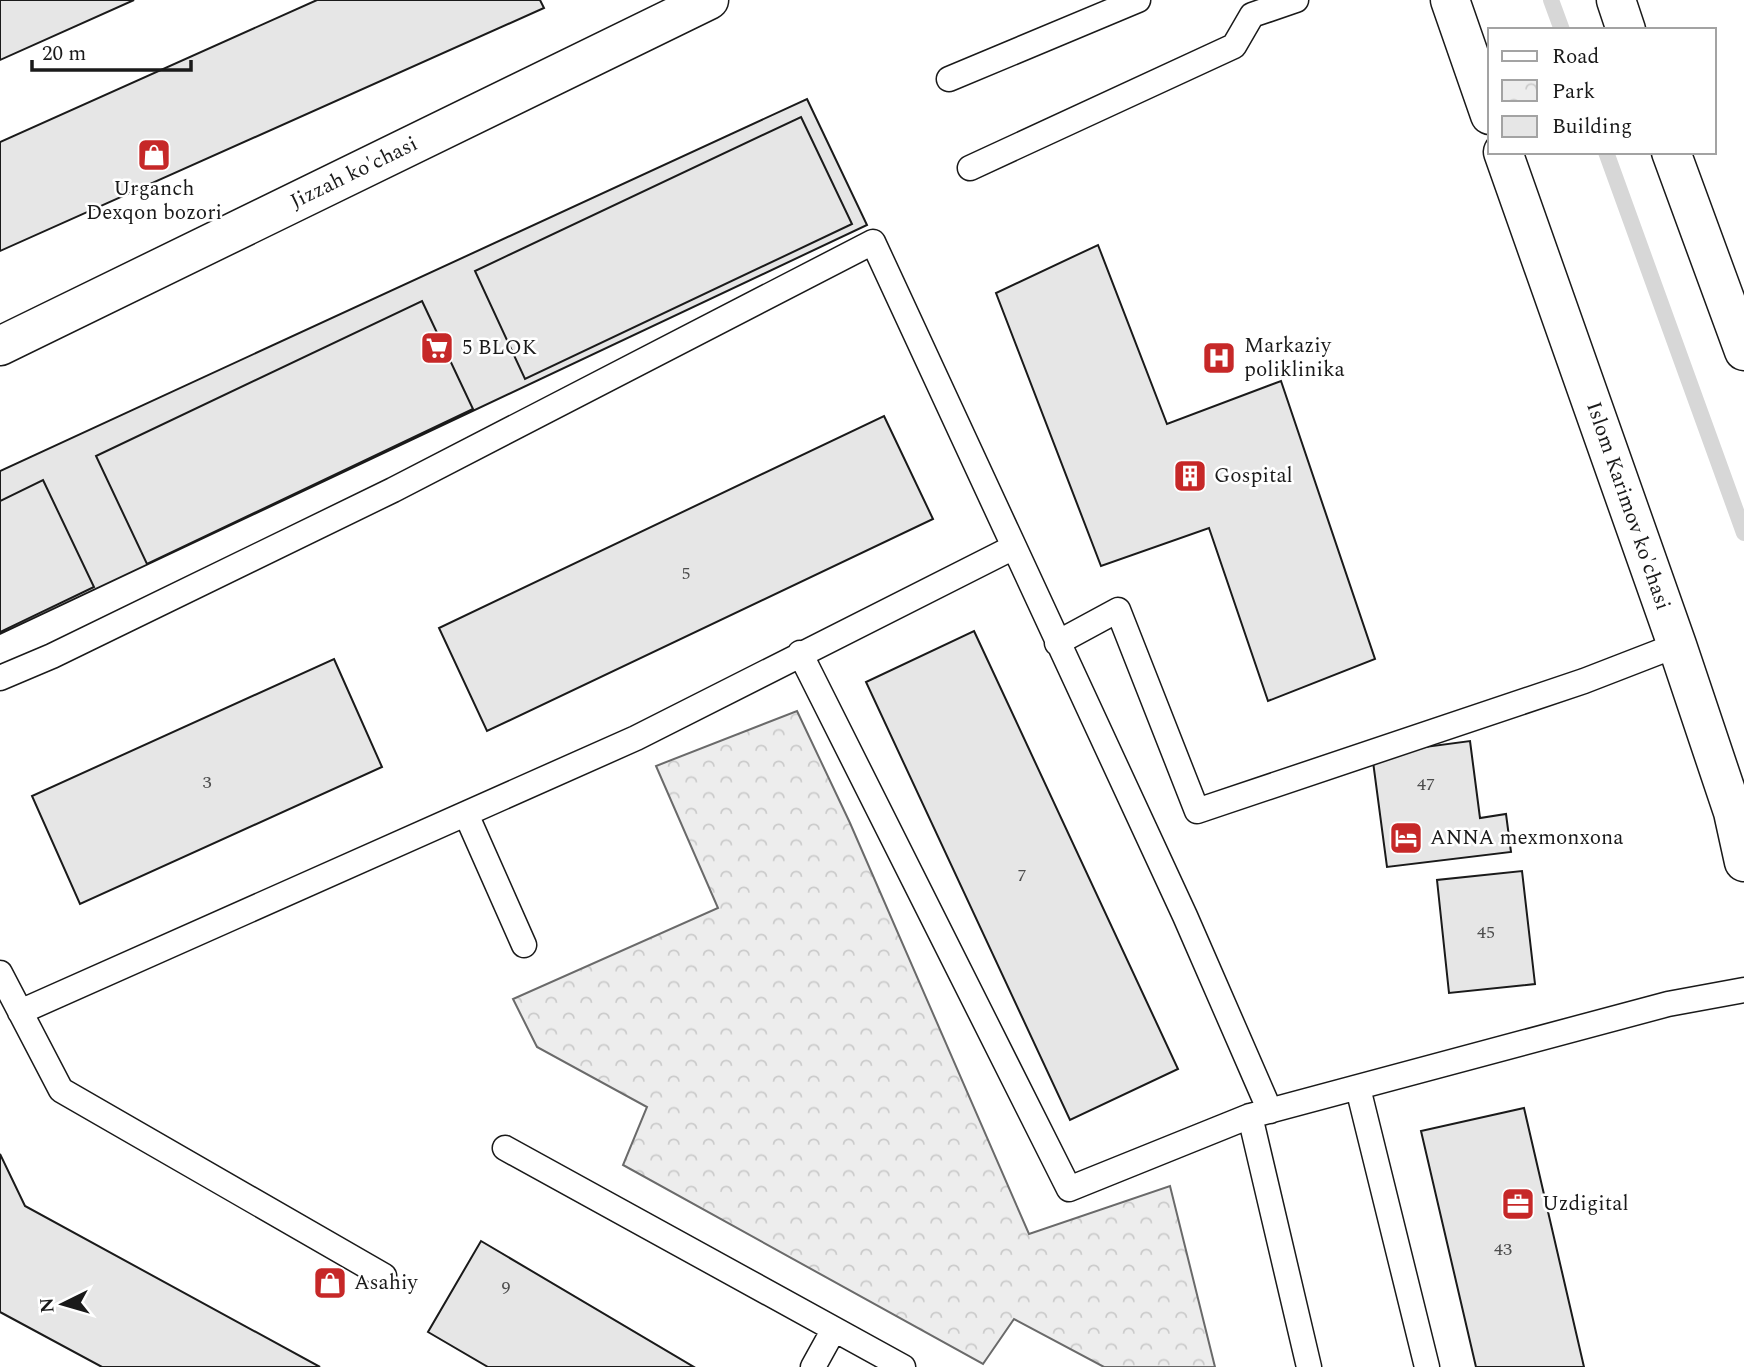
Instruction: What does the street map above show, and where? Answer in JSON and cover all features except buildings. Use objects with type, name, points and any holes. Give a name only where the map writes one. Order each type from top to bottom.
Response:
[{"type":"main road","name":"Jizzah ko'chasi","points":[[0,346],[709,0]]},
{"type":"main road","points":[[1450,0],[1488,109]]},
{"type":"main road","points":[[1616,0],[1625,28]]},
{"type":"main road","name":"Islom Karimov ko'chasi","points":[[1504,154],[1677,645],[1733,812],[1744,862]]},
{"type":"main road","points":[[1672,154],[1744,352]]},
{"type":"lane","points":[[949,79],[1138,0]]},
{"type":"lane","points":[[970,167],[1234,46],[1249,8],[1296,0]]},
{"type":"lane","points":[[0,678],[52,656],[393,490],[873,242],[1012,548],[1185,916],[1260,1113],[1310,1367]]},
{"type":"lane","points":[[20,1012],[636,738],[1012,548]]},
{"type":"lane","points":[[1057,643],[1118,610],[1197,811],[1584,681],[1677,645]]},
{"type":"lane","points":[[800,653],[1069,1189],[1260,1113],[1668,1004],[1744,990]]},
{"type":"lane","points":[[466,814],[524,945]]},
{"type":"lane","points":[[0,973],[61,1090],[384,1276]]},
{"type":"lane","points":[[1357,1088],[1427,1367]]},
{"type":"lane","points":[[505,1148],[903,1367]]},
{"type":"lane","points":[[813,1367],[834,1329]]},
{"type":"green space","points":[[797,711],[850,823],[1029,1234],[1170,1186],[1215,1367],[1104,1367],[1014,1319],[983,1364],[623,1165],[647,1107],[537,1047],[513,999],[718,908],[656,766]]},
{"type":"waterway","points":[[1551,0],[1561,28]]},
{"type":"waterway","points":[[1607,154],[1744,533]]},
{"type":"place","name":"Urganch Dexqon bozori","points":[[154,155]]},
{"type":"place","name":"5 BLOK","points":[[437,348]]},
{"type":"place","name":"Markaziy poliklinika","points":[[1219,358]]},
{"type":"place","name":"Gospital","points":[[1190,476]]},
{"type":"place","name":"ANNA mexmonxona","points":[[1406,838]]},
{"type":"place","name":"Uzdigital","points":[[1518,1204]]},
{"type":"place","name":"Asahiy","points":[[330,1283]]}]
